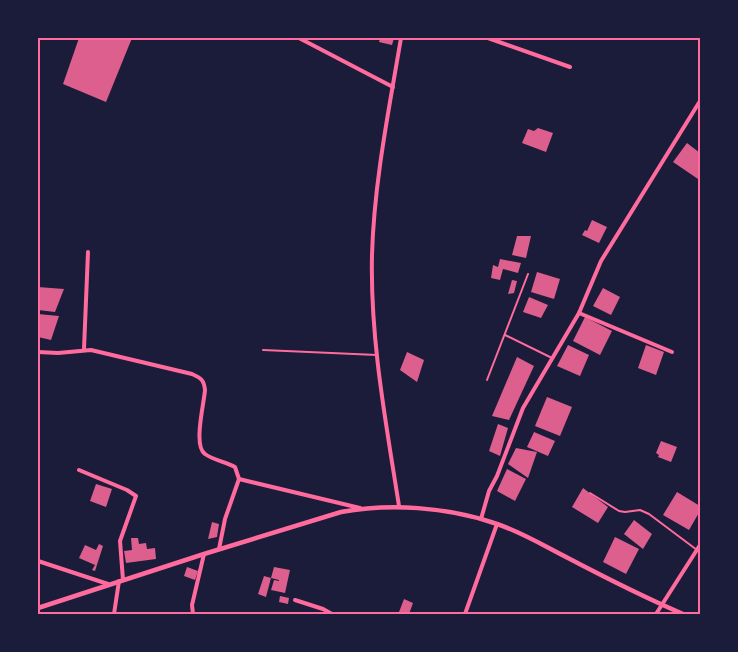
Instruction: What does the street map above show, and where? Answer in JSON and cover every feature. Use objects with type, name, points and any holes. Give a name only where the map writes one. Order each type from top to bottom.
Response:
[{"type":"street","points":[[299,38],[393,87]]},
{"type":"street","points":[[399,506],[382,396],[372,285],[372,254],[381,165],[401,38]]},
{"type":"street","points":[[488,38],[570,67]]},
{"type":"street","points":[[482,519],[489,491],[524,408],[579,313],[601,261],[700,101]]},
{"type":"street","points":[[84,349],[88,252]]},
{"type":"street","points":[[579,313],[672,352]]},
{"type":"street","points":[[38,352],[58,353],[84,349],[201,378],[206,390],[199,438],[200,447],[202,452],[208,456],[236,467],[238,479],[225,519],[219,549]]},
{"type":"street","points":[[80,470],[136,496],[120,541],[121,580],[114,615]]},
{"type":"street","points":[[238,479],[360,508]]},
{"type":"street","points":[[38,608],[341,512],[360,508],[399,506],[482,519],[497,524],[683,615]]},
{"type":"street","points":[[465,615],[497,524]]},
{"type":"street","points":[[656,615],[699,548]]},
{"type":"street","points":[[193,615],[192,605],[204,554]]},
{"type":"street","points":[[38,561],[108,584]]},
{"type":"street","points":[[295,600],[323,609],[332,615]]},
{"type":"lane","points":[[487,380],[528,274]]},
{"type":"lane","points":[[505,334],[552,358]]},
{"type":"lane","points":[[263,350],[378,355]]},
{"type":"lane","points":[[590,493],[618,511],[640,510],[649,514],[699,548]]},
{"type":"building","points":[[79,38],[132,38],[106,102],[63,84]]},
{"type":"building","points":[[380,38],[394,38],[392,45],[379,42]]},
{"type":"building","points":[[538,128],[553,133],[546,152],[522,143],[528,129],[534,131]]},
{"type":"building","points":[[687,143],[700,153],[698,179],[673,162]]},
{"type":"building","points":[[592,220],[607,227],[599,243],[582,235],[585,230],[587,231]]},
{"type":"building","points":[[517,236],[531,236],[526,258],[512,255]]},
{"type":"building","points":[[500,259],[521,263],[518,273],[503,269],[500,280],[491,278],[493,265],[498,267]]},
{"type":"building","points":[[537,272],[560,279],[554,299],[531,292]]},
{"type":"building","points":[[512,280],[517,281],[514,293],[508,294]]},
{"type":"building","points":[[38,287],[64,289],[55,312],[38,310]]},
{"type":"building","points":[[603,288],[620,297],[611,315],[593,306]]},
{"type":"building","points":[[529,297],[548,305],[541,318],[523,312]]},
{"type":"building","points":[[38,314],[59,316],[51,340],[38,337]]},
{"type":"building","points":[[585,317],[612,331],[600,355],[573,341]]},
{"type":"building","points":[[568,345],[589,355],[580,376],[557,366]]},
{"type":"building","points":[[646,345],[664,352],[656,375],[638,368]]},
{"type":"building","points":[[407,352],[424,360],[417,382],[400,370]]},
{"type":"building","points":[[517,357],[534,366],[509,420],[492,416]]},
{"type":"building","points":[[547,397],[572,407],[560,436],[535,426]]},
{"type":"building","points":[[498,424],[508,428],[500,456],[489,451]]},
{"type":"building","points":[[534,432],[555,441],[548,456],[527,447]]},
{"type":"building","points":[[661,441],[677,447],[671,462],[658,457],[656,453]]},
{"type":"building","points":[[516,448],[537,452],[528,478],[508,464]]},
{"type":"building","points":[[507,469],[526,479],[515,501],[497,491]]},
{"type":"building","points":[[96,484],[112,489],[106,507],[90,501]]},
{"type":"building","points":[[583,488],[608,507],[598,523],[572,507]]},
{"type":"building","points":[[677,492],[700,506],[700,511],[689,530],[663,515]]},
{"type":"building","points":[[634,520],[652,534],[643,549],[624,534]]},
{"type":"building","points":[[212,522],[219,524],[217,537],[208,539]]},
{"type":"building","points":[[615,537],[639,549],[626,574],[603,562]]},
{"type":"building","points":[[131,538],[138,538],[139,544],[146,543],[147,549],[155,548],[156,559],[126,563],[124,551],[132,550]]},
{"type":"building","points":[[99,544],[103,546],[95,571],[92,570],[95,565],[79,558],[85,545],[96,550]]},
{"type":"building","points":[[187,567],[198,571],[195,580],[184,576]]},
{"type":"building","points":[[274,567],[290,570],[285,593],[271,590],[274,580],[279,581],[271,578]]},
{"type":"building","points":[[264,576],[271,578],[266,597],[258,594]]},
{"type":"building","points":[[280,596],[289,598],[288,604],[279,602]]},
{"type":"building","points":[[404,599],[413,603],[409,614],[399,612]]}]
